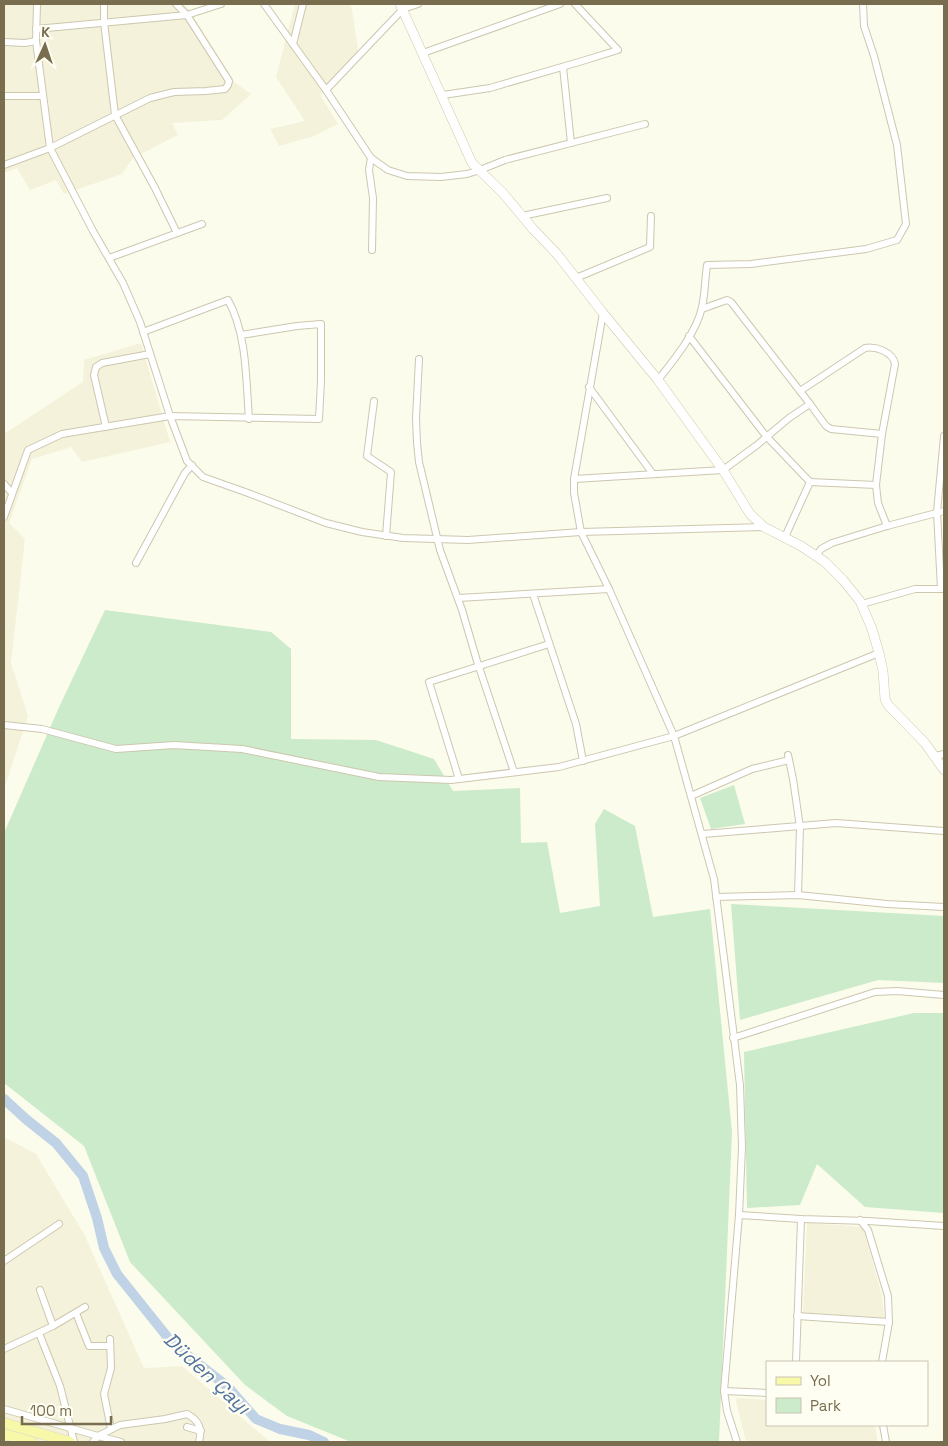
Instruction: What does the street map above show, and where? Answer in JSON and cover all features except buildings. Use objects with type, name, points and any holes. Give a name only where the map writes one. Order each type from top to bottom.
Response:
[{"type":"main road","points":[[4,1423],[72,1442]]},
{"type":"main road","points":[[4,1434],[32,1442]]},
{"type":"street","points":[[37,4],[36,41],[50,148],[123,283],[143,332],[170,416],[187,461],[202,478],[248,493],[326,524],[403,538],[468,540],[581,532],[764,527]]},
{"type":"street","points":[[104,4],[104,22],[115,115],[177,233]]},
{"type":"street","points":[[4,165],[50,148],[150,98],[174,92],[225,89],[229,81],[187,15],[176,4]]},
{"type":"street","points":[[36,29],[187,15],[221,4]]},
{"type":"street","points":[[264,4],[326,90],[371,158],[388,170],[407,176],[441,177],[480,170],[505,160],[645,124]]},
{"type":"street","points":[[293,44],[303,4]]},
{"type":"street","points":[[326,90],[402,6],[418,4]]},
{"type":"street","points":[[423,53],[560,4]]},
{"type":"street","points":[[443,95],[490,88],[618,50],[575,4]]},
{"type":"street","points":[[658,380],[674,360],[689,336],[702,309],[707,265],[751,264],[866,249],[897,240],[906,224],[897,145],[874,56],[864,26],[863,4]]},
{"type":"street","points":[[402,6],[472,163],[557,254],[658,380],[723,470],[750,514],[764,527],[785,537],[825,562],[843,580],[862,604],[872,629],[883,671],[885,699],[888,706],[939,755],[944,770]]},
{"type":"street","points":[[4,42],[25,43],[36,41]]},
{"type":"street","points":[[563,67],[571,143]]},
{"type":"street","points":[[4,96],[43,96]]},
{"type":"street","points":[[371,158],[369,170],[373,198],[372,250]]},
{"type":"street","points":[[522,216],[607,198]]},
{"type":"street","points":[[576,278],[650,248],[651,216]]},
{"type":"street","points":[[109,258],[202,224]]},
{"type":"street","points":[[143,332],[228,300],[235,312],[241,335],[250,418]]},
{"type":"street","points":[[702,309],[727,300],[731,302],[826,426],[831,429],[882,434]]},
{"type":"street","points":[[603,313],[574,479],[574,493],[581,532],[674,736],[703,834],[714,879],[740,1085],[742,1147],[739,1215],[724,1391],[736,1442]]},
{"type":"street","points":[[4,517],[28,450],[62,434],[170,416],[319,419],[321,324],[241,335]]},
{"type":"street","points":[[689,336],[766,436],[810,482],[876,485]]},
{"type":"street","points":[[800,392],[864,348],[873,348],[890,354],[894,359],[895,364],[882,434],[876,485],[878,503],[887,526]]},
{"type":"street","points":[[106,427],[94,375],[96,367],[102,363],[150,354]]},
{"type":"street","points":[[418,359],[417,443],[419,462],[440,550],[458,598],[478,666],[514,772]]},
{"type":"street","points":[[589,387],[652,474]]},
{"type":"street","points":[[374,401],[367,456],[391,472],[386,536]]},
{"type":"street","points":[[574,479],[723,470],[810,404]]},
{"type":"street","points":[[862,604],[915,589],[942,589],[941,512],[944,436]]},
{"type":"street","points":[[136,563],[186,473],[192,466]]},
{"type":"street","points":[[785,537],[810,482]]},
{"type":"street","points":[[4,484],[12,493]]},
{"type":"street","points":[[816,556],[821,549],[832,543],[941,512]]},
{"type":"street","points":[[458,598],[609,590]]},
{"type":"street","points":[[533,594],[576,724],[583,761]]},
{"type":"street","points":[[459,779],[429,682],[549,644]]},
{"type":"street","points":[[4,725],[42,729],[116,749],[174,745],[242,749],[379,777],[459,779],[559,767],[674,736],[878,654]]},
{"type":"street","points":[[691,796],[752,769],[788,758],[800,827],[798,895]]},
{"type":"street","points":[[703,834],[836,823],[944,831]]},
{"type":"street","points":[[716,897],[798,895],[887,904],[944,907]]},
{"type":"street","points":[[733,1038],[875,992],[897,991],[944,994]]},
{"type":"street","points":[[739,1215],[944,1226]]},
{"type":"street","points":[[796,1361],[801,1219]]},
{"type":"street","points":[[860,1220],[868,1230],[888,1296],[889,1322],[882,1361]]},
{"type":"street","points":[[4,1261],[59,1224]]},
{"type":"street","points":[[40,1290],[53,1326]]},
{"type":"street","points":[[4,1349],[53,1326],[85,1307]]},
{"type":"street","points":[[76,1313],[89,1346],[110,1342],[110,1368],[104,1394],[111,1429]]},
{"type":"street","points":[[797,1316],[889,1322]]},
{"type":"street","points":[[39,1333],[60,1386],[72,1442]]},
{"type":"street","points":[[724,1391],[766,1393]]},
{"type":"street","points":[[4,1409],[70,1428],[96,1439],[121,1442]]},
{"type":"street","points":[[96,1439],[120,1424],[187,1414],[196,1419],[201,1431],[199,1442]]},
{"type":"street","points":[[883,1426],[886,1442]]},
{"type":"street","points":[[187,1427],[201,1431]]},
{"type":"shaded area","points":[[4,4],[183,4],[188,8],[234,82],[251,94],[222,120],[172,123],[178,135],[133,158],[122,174],[64,194],[56,180],[30,190],[17,168],[4,173]]},
{"type":"shaded area","points":[[295,4],[351,4],[358,50],[320,95],[338,124],[314,136],[279,146],[270,129],[305,121],[276,77]]},
{"type":"shaded area","points":[[141,343],[170,442],[82,462],[71,447],[32,459],[9,523],[25,539],[11,663],[28,716],[4,789],[4,434],[83,382],[84,360]]},
{"type":"shaded area","points":[[4,1137],[36,1154],[84,1234],[144,1368],[182,1366],[270,1442],[4,1442]]},
{"type":"shaded area","points":[[807,1223],[863,1227],[882,1296],[884,1318],[803,1313]]},
{"type":"shaded area","points":[[737,1398],[766,1400],[766,1426],[875,1426],[878,1442],[746,1442],[736,1401]]},
{"type":"green space","points":[[105,610],[271,632],[291,649],[291,739],[376,740],[434,759],[453,791],[520,788],[521,843],[547,842],[560,913],[600,906],[595,824],[604,809],[635,826],[653,917],[710,909],[732,1132],[719,1442],[351,1442],[287,1416],[245,1385],[130,1262],[84,1146],[4,1083],[4,833],[60,705]]},
{"type":"green space","points":[[734,785],[745,824],[711,829],[700,798]]},
{"type":"green space","points":[[731,904],[944,916],[944,983],[878,980],[740,1020]]},
{"type":"green space","points":[[914,1013],[944,1013],[944,1213],[865,1207],[817,1164],[800,1205],[747,1208],[744,1052]]},
{"type":"waterway","name":"Düden Çayı","points":[[4,1099],[56,1143],[83,1176],[97,1218],[104,1248],[117,1274],[173,1344],[228,1387],[256,1419],[280,1429],[309,1435],[324,1442]]}]
